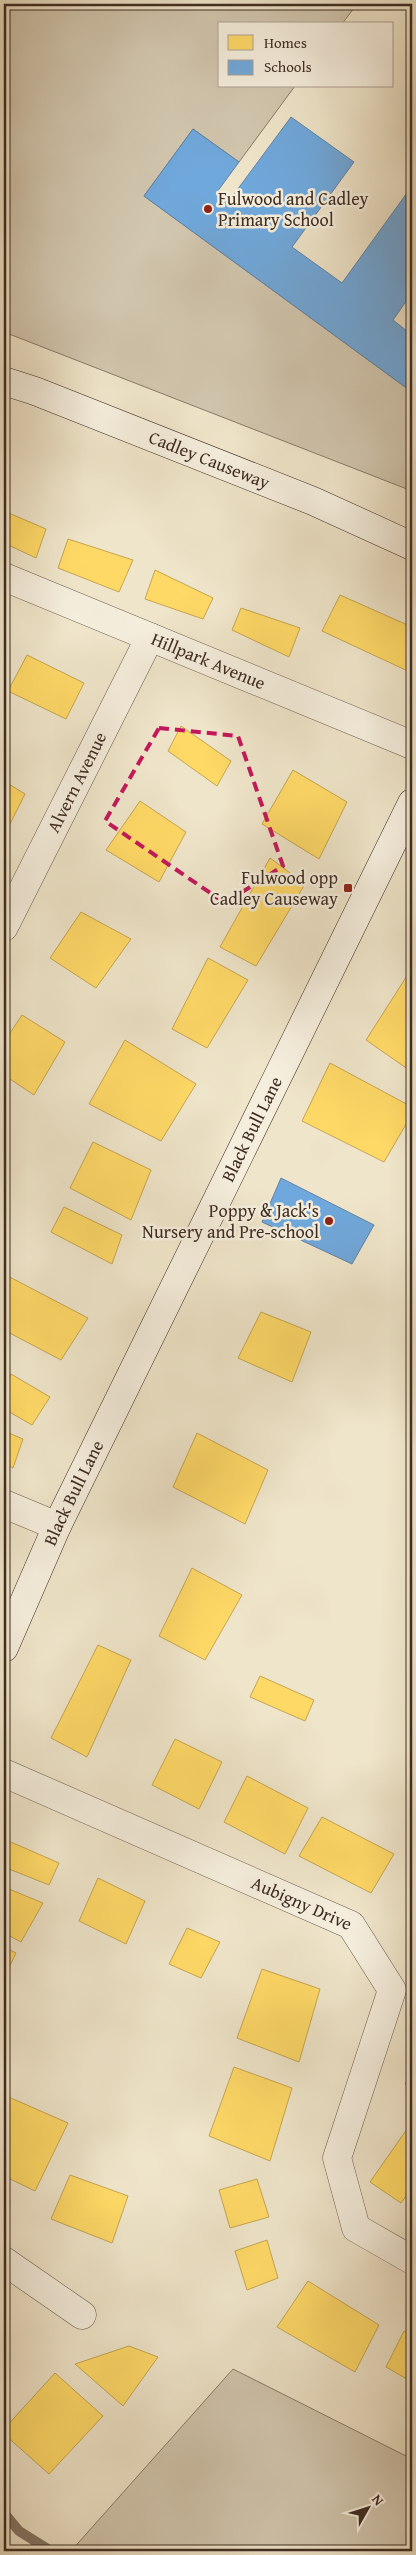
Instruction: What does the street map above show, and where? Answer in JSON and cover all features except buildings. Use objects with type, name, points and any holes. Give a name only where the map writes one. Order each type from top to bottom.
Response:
[{"type":"street","name":"Cadley Causeway","points":[[4,380],[303,497],[412,546]]},
{"type":"street","name":"Hillpark Avenue","points":[[4,578],[412,745]]},
{"type":"street","name":"Alvern Avenue","points":[[4,927],[150,637]]},
{"type":"street","name":"Black Bull Lane","points":[[4,1648],[57,1526],[412,803]]},
{"type":"street","points":[[4,1504],[57,1526]]},
{"type":"street","name":"Aubigny Drive","points":[[4,1773],[351,1925],[392,1990],[337,2158],[356,2228],[412,2260]]},
{"type":"street","points":[[4,2261],[82,2314]]},
{"type":"highlighted area","points":[[159,728],[238,736],[283,866],[225,903],[105,821]]},
{"type":"shaded area","name":"Fulwood and Cadley Primary School","points":[[4,4],[357,4],[344,22],[218,22],[218,88],[294,88],[239,162],[193,129],[144,196],[412,392],[412,491],[4,332]]},
{"type":"shaded area","points":[[233,2369],[412,2459],[412,2551],[71,2551]]},
{"type":"waterway","points":[[4,2513],[19,2531],[51,2551]]},
{"type":"place","name":"Fulwood and Cadley Primary School","points":[[208,209]]},
{"type":"place","name":"Fulwood opp Cadley Causeway","points":[[348,888]]},
{"type":"place","name":"Poppy & Jack's Nursery and Pre-school","points":[[329,1221]]}]
